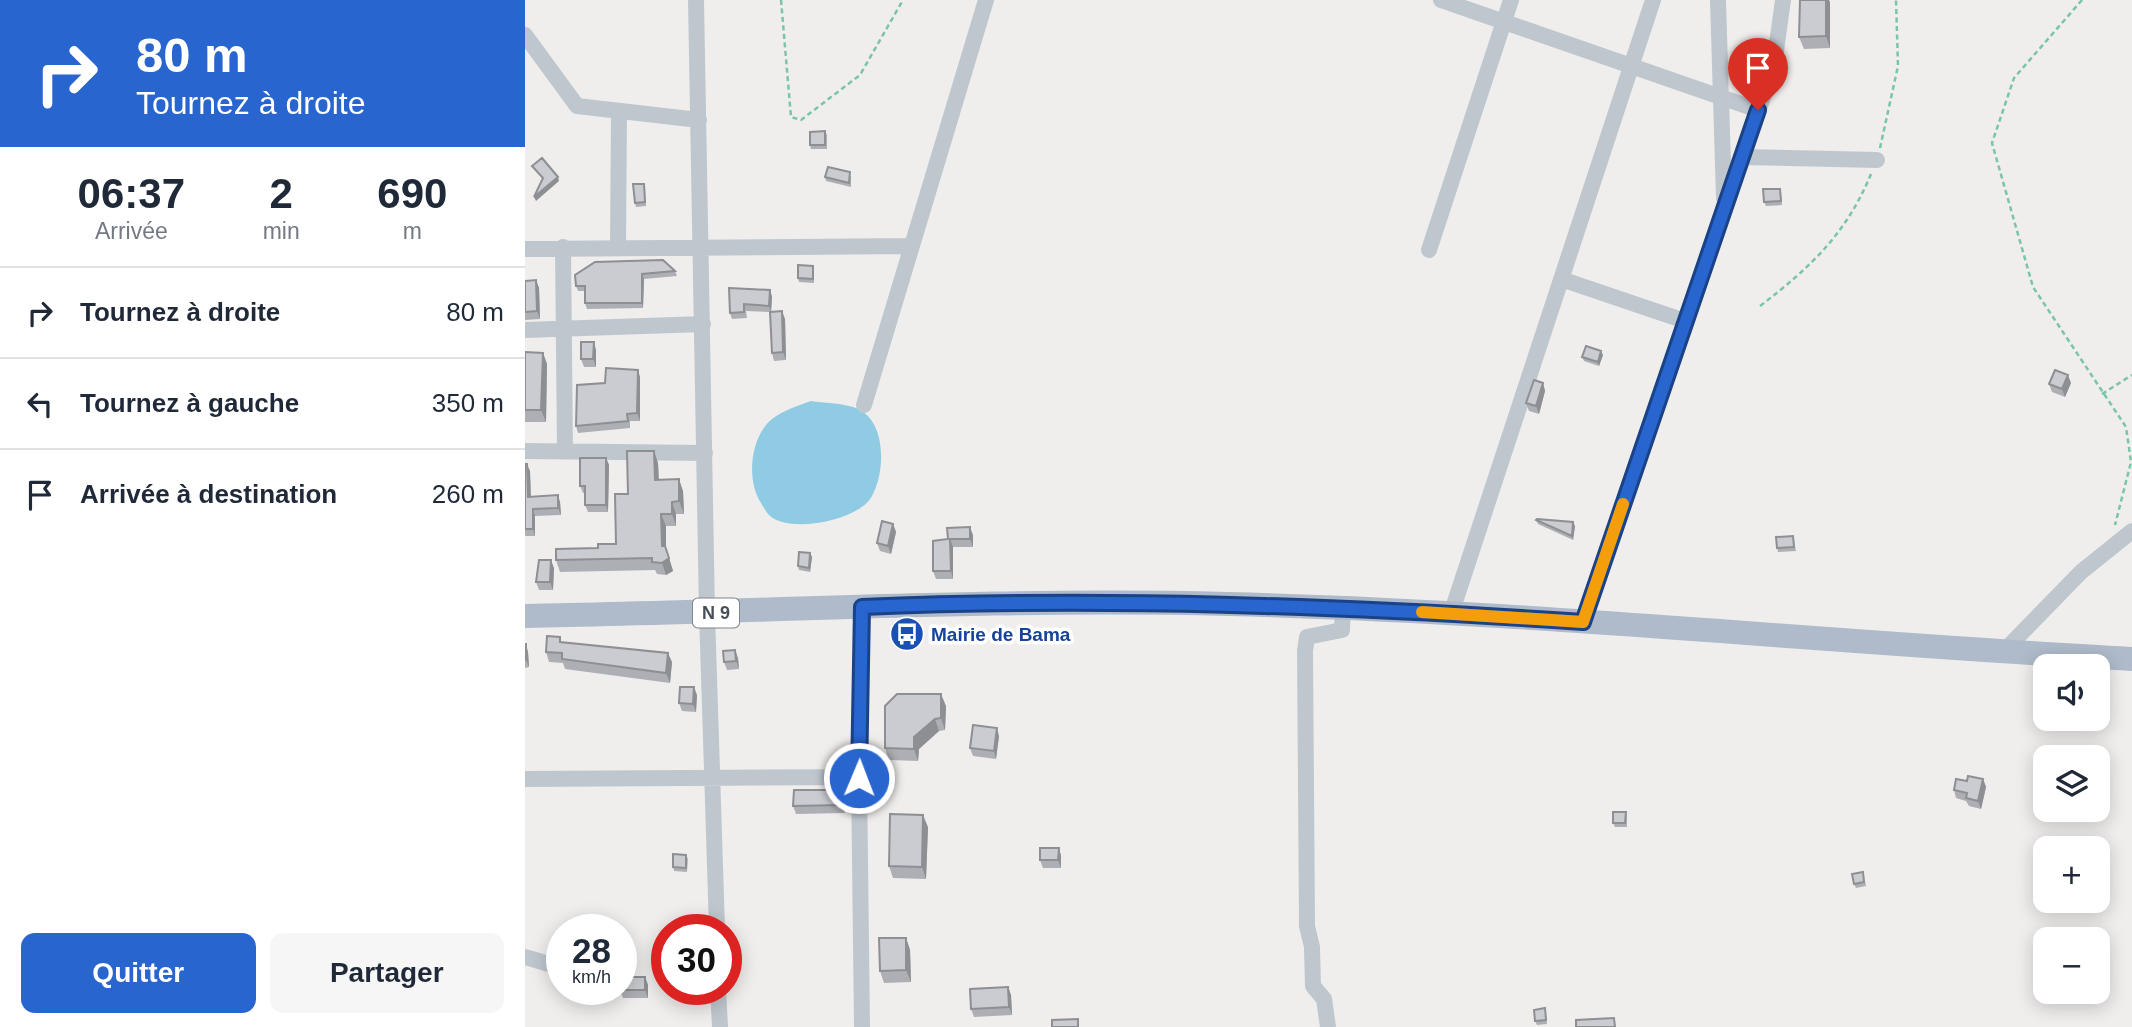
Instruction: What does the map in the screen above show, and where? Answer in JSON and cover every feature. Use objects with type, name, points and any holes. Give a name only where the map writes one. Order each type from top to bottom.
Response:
[{"type":"main road","name":"N 9","points":[[525,616],[1050,602],[1343,608],[2132,659]]},
{"type":"street","points":[[696,0],[707,613],[716,914]]},
{"type":"street","points":[[864,405],[986,0]]},
{"type":"street","points":[[1441,0],[1758,110]]},
{"type":"street","points":[[1429,250],[1511,0]]},
{"type":"street","points":[[1451,614],[1653,0]]},
{"type":"street","points":[[1718,0],[1724,207]]},
{"type":"street","points":[[1583,622],[1774,65],[1783,0]]},
{"type":"street","points":[[525,35],[577,106],[699,120]]},
{"type":"street","points":[[618,246],[619,111]]},
{"type":"street","points":[[1741,156],[1877,160]]},
{"type":"street","points":[[525,249],[618,246],[910,246]]},
{"type":"street","points":[[563,247],[565,452]]},
{"type":"street","points":[[1561,279],[1685,321]]},
{"type":"street","points":[[525,330],[703,324]]},
{"type":"street","points":[[525,451],[705,453]]},
{"type":"street","points":[[2003,652],[2036,615],[2132,531]]},
{"type":"street","points":[[862,607],[859,778],[862,1027]]},
{"type":"street","points":[[1328,1027],[1324,999],[1313,986],[1312,947],[1307,926],[1304,651],[1307,637],[1342,629],[1343,608]]},
{"type":"street","points":[[525,779],[859,778]]},
{"type":"street","points":[[525,957],[546,963]]},
{"type":"street","points":[[719,1005],[720,1027]]},
{"type":"path","points":[[781,0],[791,117],[801,120],[860,75],[903,0]]},
{"type":"path","points":[[2083,0],[2014,78],[1992,144],[2033,287],[2102,395],[2126,427],[2131,461],[2121,512],[2103,554]]},
{"type":"path","points":[[2102,395],[2132,375]]},
{"type":"water","points":[[811,401],[853,407],[864,413],[878,433],[881,446],[880,473],[872,496],[854,512],[824,522],[793,524],[769,515],[763,506],[753,483],[753,459],[759,436],[772,419]]},
{"type":"building","points":[[1800,0],[1826,0],[1826,36],[1799,37]]},
{"type":"building","points":[[825,131],[825,145],[810,145],[810,132]]},
{"type":"building","points":[[542,158],[558,177],[534,197],[543,178],[532,166]]},
{"type":"building","points":[[828,167],[850,172],[849,183],[825,177]]},
{"type":"building","points":[[633,184],[644,184],[645,202],[635,203]]},
{"type":"building","points":[[1763,189],[1780,189],[1781,201],[1764,202]]},
{"type":"building","points":[[663,260],[675,271],[642,274],[642,303],[585,303],[585,286],[576,286],[575,275],[595,262]]},
{"type":"building","points":[[798,265],[813,266],[813,279],[798,278]]},
{"type":"building","points":[[536,280],[537,311],[525,312],[525,281]]},
{"type":"building","points":[[729,288],[770,290],[769,306],[744,304],[744,312],[730,313]]},
{"type":"building","points":[[782,311],[783,352],[772,353],[770,312]]},
{"type":"building","points":[[581,342],[594,342],[593,359],[581,359]]},
{"type":"building","points":[[1586,346],[1601,351],[1598,362],[1582,357]]},
{"type":"building","points":[[525,352],[543,353],[541,410],[525,410]]},
{"type":"building","points":[[606,368],[638,370],[637,413],[627,414],[628,421],[576,426],[577,385],[605,383]]},
{"type":"building","points":[[2055,370],[2068,375],[2062,389],[2049,384]]},
{"type":"building","points":[[1534,380],[1543,383],[1536,406],[1526,403]]},
{"type":"building","points":[[627,451],[654,451],[655,480],[679,479],[679,501],[672,502],[672,514],[661,514],[662,546],[665,546],[669,558],[662,563],[652,562],[652,558],[556,560],[556,549],[598,548],[598,544],[616,544],[615,494],[628,494]]},
{"type":"building","points":[[580,458],[606,458],[606,505],[585,505],[585,486],[580,486]]},
{"type":"building","points":[[525,464],[528,497],[558,495],[558,508],[533,509],[533,529],[525,529]]},
{"type":"building","points":[[1536,520],[1573,522],[1572,536]]},
{"type":"building","points":[[882,521],[893,524],[888,546],[877,543]]},
{"type":"building","points":[[970,527],[970,539],[950,539],[951,571],[933,571],[933,541],[948,539],[947,528]]},
{"type":"building","points":[[1793,536],[1794,547],[1777,548],[1776,537]]},
{"type":"building","points":[[799,552],[810,553],[809,568],[798,566]]},
{"type":"building","points":[[539,560],[551,560],[550,582],[536,582]]},
{"type":"building","points":[[547,636],[560,637],[560,642],[668,653],[666,673],[562,659],[562,653],[546,652]]},
{"type":"building","points":[[735,650],[736,661],[724,662],[723,651]]},
{"type":"building","points":[[680,687],[694,687],[693,704],[679,703]]},
{"type":"building","points":[[897,694],[941,694],[941,718],[935,719],[914,737],[914,749],[885,748],[885,706]]},
{"type":"building","points":[[973,725],[997,728],[994,751],[970,748]]},
{"type":"building","points":[[1968,776],[1983,779],[1978,801],[1966,798],[1967,793],[1954,790],[1956,779],[1967,781]]},
{"type":"building","points":[[794,790],[827,790],[842,805],[793,806]]},
{"type":"building","points":[[1613,812],[1626,812],[1625,823],[1613,823]]},
{"type":"building","points":[[890,814],[923,815],[922,867],[889,866]]},
{"type":"building","points":[[1040,848],[1059,848],[1058,860],[1040,860]]},
{"type":"building","points":[[673,854],[686,855],[686,868],[673,867]]},
{"type":"building","points":[[1863,872],[1864,882],[1854,884],[1852,874]]},
{"type":"building","points":[[879,938],[906,938],[906,970],[880,971]]},
{"type":"building","points":[[637,977],[645,977],[645,990],[637,990]]},
{"type":"building","points":[[1008,987],[1009,1007],[971,1009],[970,989]]},
{"type":"building","points":[[1545,1008],[1546,1020],[1535,1021],[1534,1010]]},
{"type":"building","points":[[1614,1018],[1615,1027],[1576,1027],[1576,1020]]},
{"type":"building","points":[[1078,1019],[1078,1027],[1052,1027],[1052,1020]]},
{"type":"slow traffic","points":[[1422,612],[1583,622],[1623,504]]},
{"type":"place","name":"Mairie de Bama","points":[[907,634]]},
{"type":"route","points":[[859,778],[862,607],[1050,602],[1229,604],[1583,622],[1758,110]]}]
